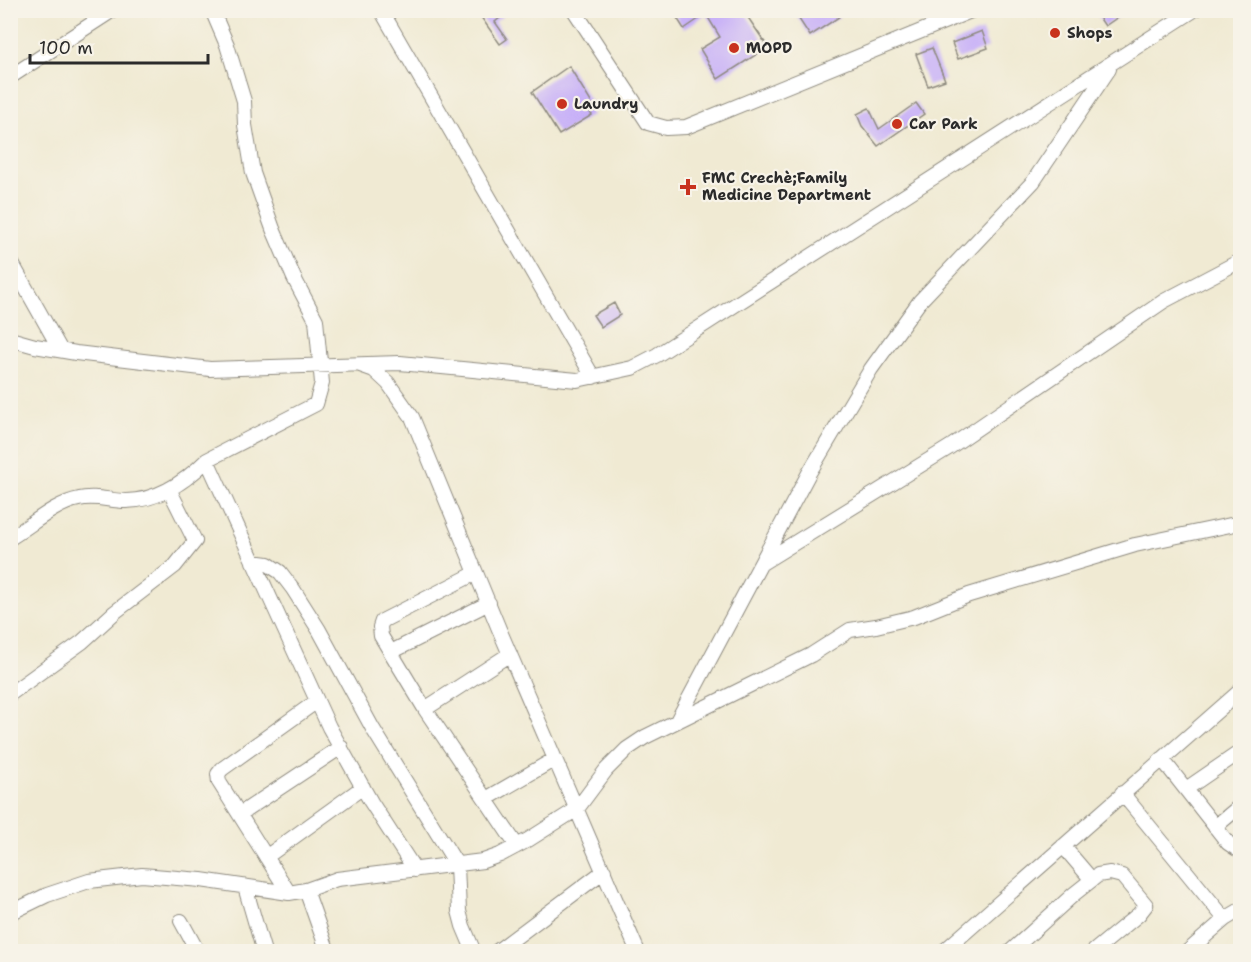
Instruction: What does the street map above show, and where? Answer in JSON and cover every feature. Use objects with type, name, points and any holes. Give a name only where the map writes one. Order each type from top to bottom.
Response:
[{"type":"street","points":[[10,77],[113,10]]},
{"type":"street","points":[[10,538],[56,508],[79,499],[106,497],[123,501],[141,500],[169,489],[196,471],[207,460],[316,404],[322,383],[316,320],[290,268],[253,173],[245,125],[244,101],[227,45],[212,10]]},
{"type":"street","points":[[381,10],[593,377]]},
{"type":"street","points":[[574,10],[648,123],[666,128],[686,127],[973,10]]},
{"type":"street","points":[[10,339],[60,350],[210,369],[400,363],[577,380],[632,368],[657,355],[1194,10]]},
{"type":"street","points":[[677,721],[809,473],[871,369],[920,301],[1033,182],[1114,62]]},
{"type":"street","points":[[10,260],[60,350]]},
{"type":"street","points":[[760,564],[950,447],[1164,301],[1240,261]]},
{"type":"street","points":[[358,364],[374,370],[388,383],[412,417],[510,654],[638,951]]},
{"type":"street","points":[[207,460],[317,701],[363,787],[415,870]]},
{"type":"street","points":[[10,694],[82,642],[115,612],[175,566],[195,541],[169,489]]},
{"type":"street","points":[[10,913],[47,895],[88,881],[142,875],[201,880],[289,893],[306,890],[337,879],[483,861],[518,846],[577,809],[606,770],[627,749],[645,737],[811,655],[850,630],[876,627],[914,617],[969,595],[1135,545],[1240,523]]},
{"type":"street","points":[[253,562],[268,564],[280,572],[293,589],[319,630],[373,729],[458,865],[459,911],[474,951]]},
{"type":"street","points":[[477,573],[382,621],[381,636],[425,709],[518,846]]},
{"type":"street","points":[[391,652],[489,603]]},
{"type":"street","points":[[425,709],[510,654]]},
{"type":"street","points":[[943,951],[1240,691]]},
{"type":"street","points":[[289,893],[219,782],[218,774],[222,768],[317,701]]},
{"type":"street","points":[[240,814],[341,747]]},
{"type":"street","points":[[1186,789],[1240,752]]},
{"type":"street","points":[[486,799],[555,759]]},
{"type":"street","points":[[1161,759],[1228,843],[1240,851]]},
{"type":"street","points":[[266,857],[363,787]]},
{"type":"street","points":[[1122,793],[1225,919]]},
{"type":"street","points":[[1215,827],[1240,806]]},
{"type":"street","points":[[1063,846],[1092,880]]},
{"type":"street","points":[[496,951],[604,871]]},
{"type":"street","points":[[1010,951],[1098,875],[1110,873],[1122,876],[1146,905],[1139,914],[1093,951]]},
{"type":"street","points":[[245,887],[264,951]]},
{"type":"street","points":[[306,890],[328,951]]},
{"type":"street","points":[[1187,951],[1225,919],[1240,910]]},
{"type":"street","points":[[180,921],[198,951]]},
{"type":"building","points":[[476,10],[510,10],[495,22],[507,39],[500,44]]},
{"type":"building","name":"MOPD","points":[[672,10],[743,10],[768,47],[718,79],[700,49],[720,37],[706,14],[684,29]]},
{"type":"building","points":[[793,10],[835,10],[839,17],[810,36]]},
{"type":"building","points":[[1094,10],[1128,10],[1105,26]]},
{"type":"building","points":[[982,31],[988,48],[958,59],[952,43]]},
{"type":"building","points":[[932,48],[945,80],[928,86],[916,54]]},
{"type":"building","name":"Laundry","points":[[569,66],[594,107],[589,111],[592,115],[559,135],[532,92]]},
{"type":"building","name":"Car Park","points":[[916,103],[924,114],[878,146],[862,126],[857,114],[869,108],[879,129]]},
{"type":"building","points":[[614,303],[620,315],[601,327],[593,315]]},
{"type":"place","name":"Shops","points":[[1055,33]]},
{"type":"place","name":"MOPD","points":[[734,48]]},
{"type":"place","name":"Laundry","points":[[562,104]]},
{"type":"place","name":"Car Park","points":[[897,124]]},
{"type":"place","name":"FMC Crechè;Family Medicine Department","points":[[688,187]]}]
